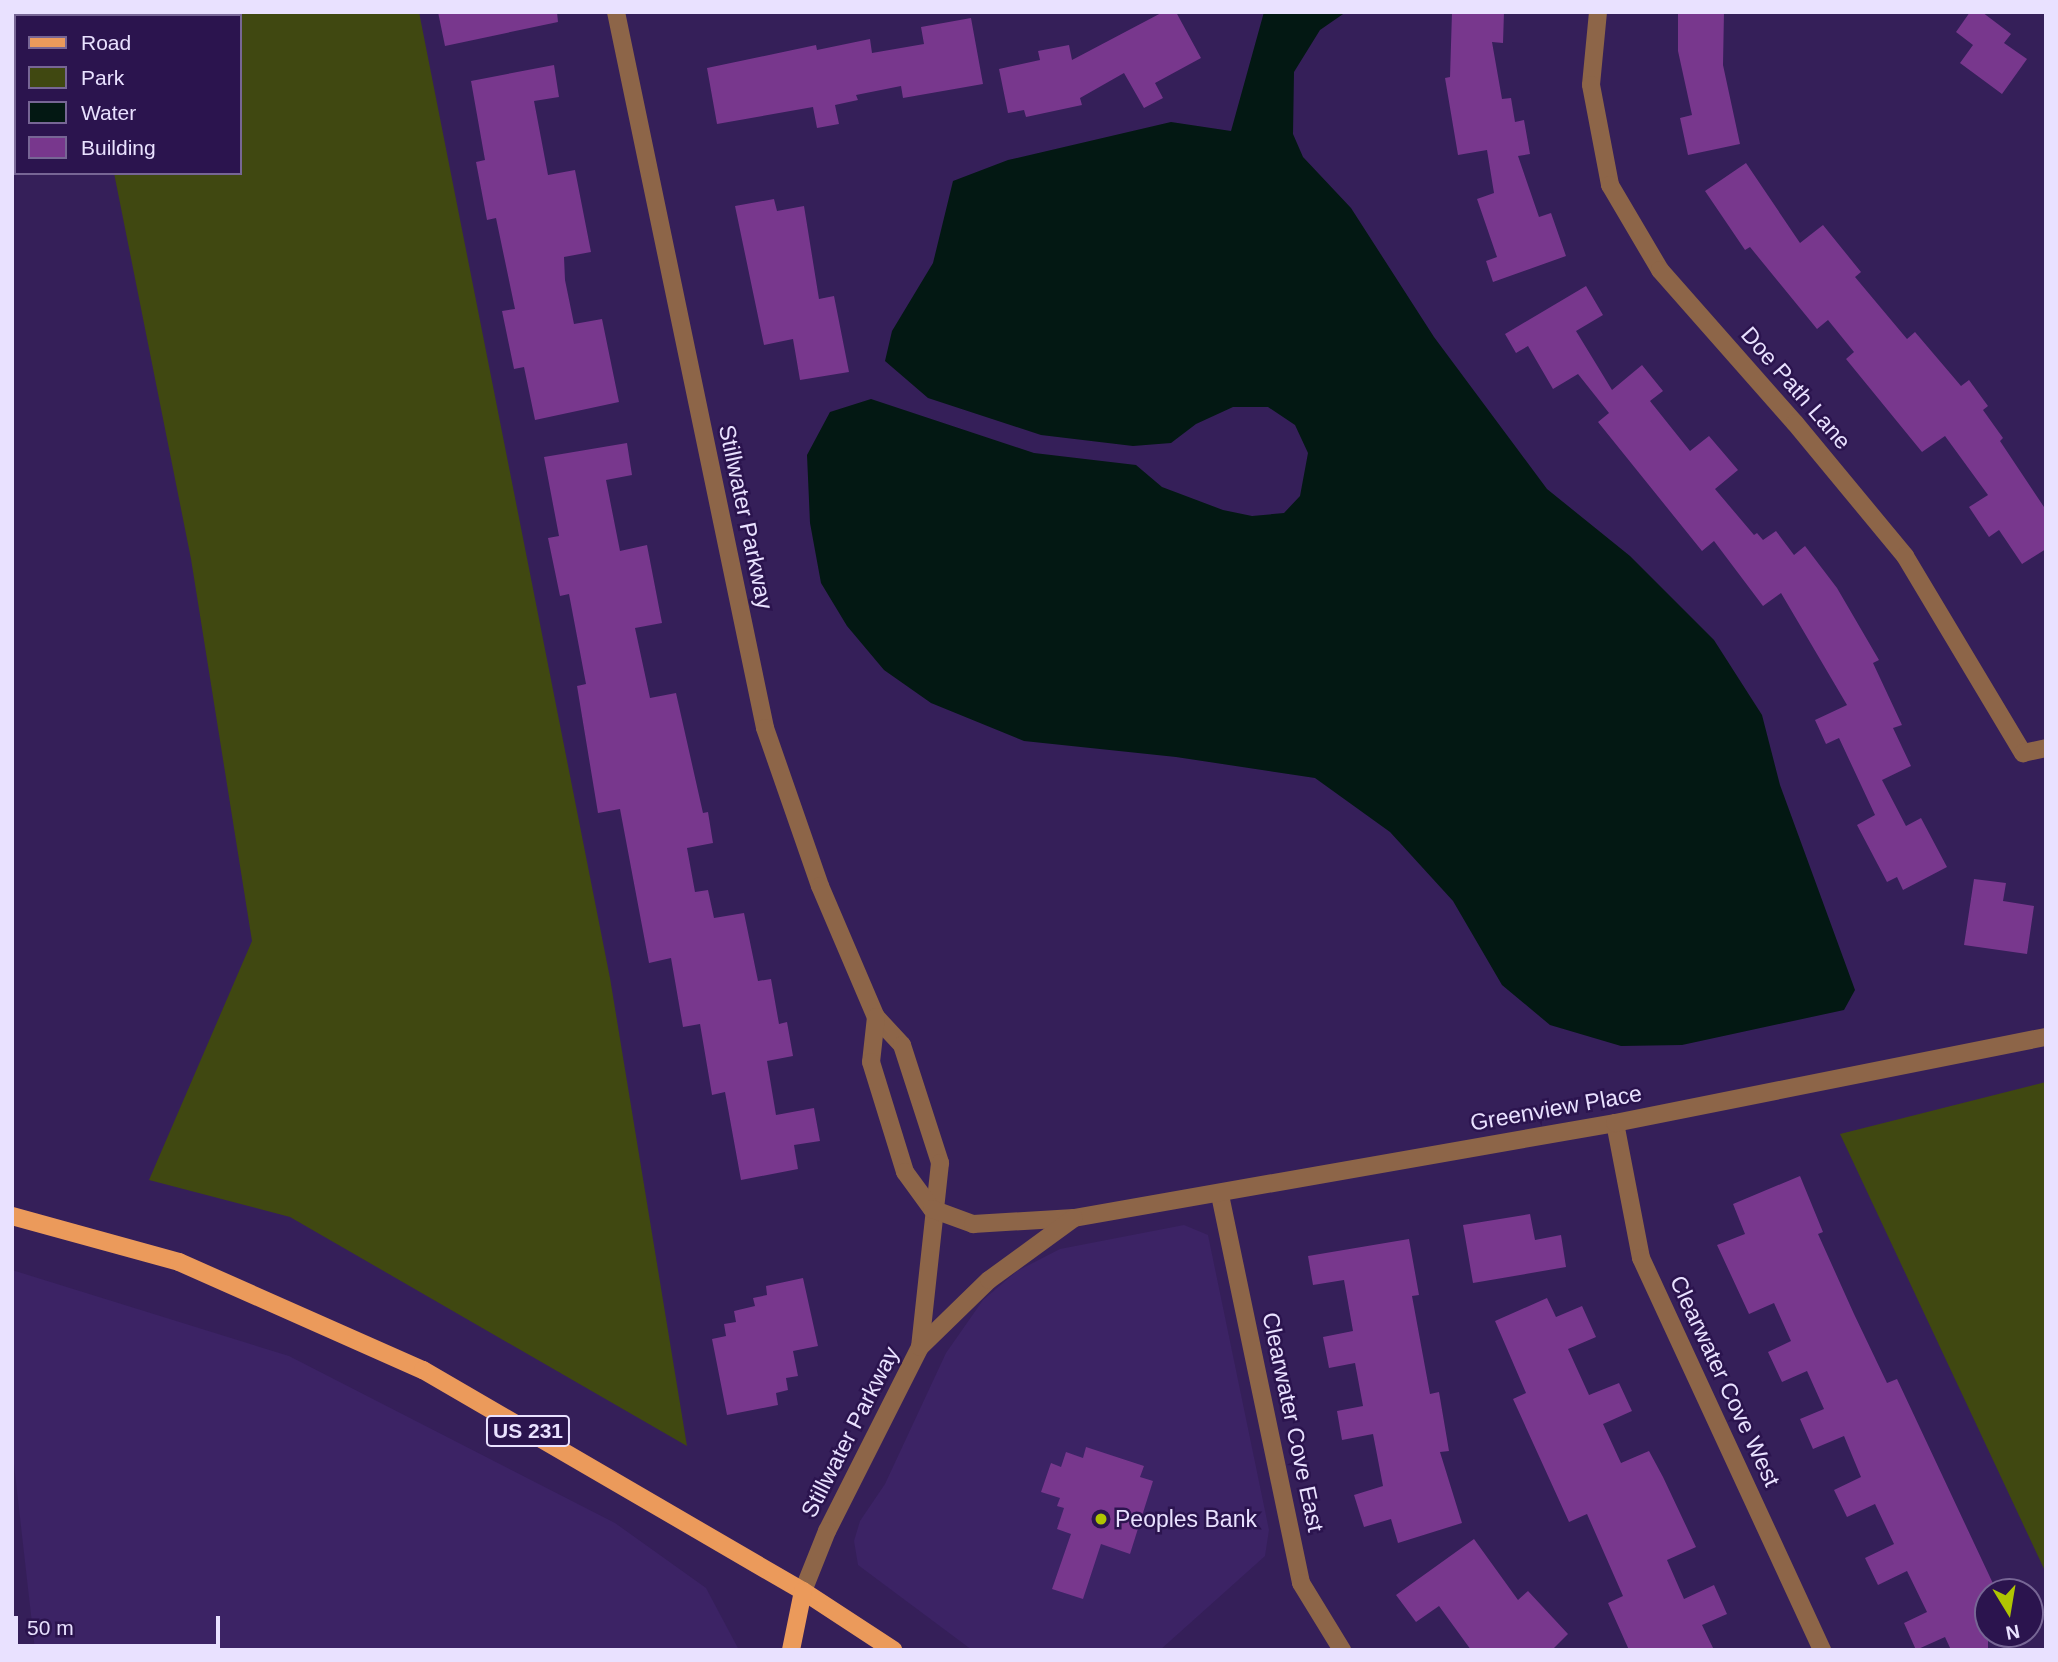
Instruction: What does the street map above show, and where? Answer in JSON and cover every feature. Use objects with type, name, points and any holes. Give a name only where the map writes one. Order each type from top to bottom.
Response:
[{"type":"main road","name":"US 231","points":[[12,1216],[179,1262],[423,1370],[803,1591],[893,1650]]},
{"type":"main road","points":[[791,1650],[803,1591]]},
{"type":"street","name":"Stillwater Parkway","points":[[616,12],[765,728],[820,886],[876,1017],[902,1045],[940,1163],[932,1209],[920,1347],[827,1531],[803,1591]]},
{"type":"street","name":"Doe Path Lane","points":[[1598,12],[1591,85],[1610,185],[1660,270],[1795,423],[1905,556],[2023,753],[2046,748]]},
{"type":"street","name":"Stillwater Parkway","points":[[876,1017],[872,1062],[905,1172],[932,1209]]},
{"type":"street","name":"Greenview Place","points":[[932,1209],[973,1224],[1074,1218],[1220,1195],[1615,1123],[2046,1037]]},
{"type":"street","name":"Clearwater Cove West","points":[[1615,1123],[1641,1258],[1822,1650]]},
{"type":"street","name":"Clearwater Cove East","points":[[1220,1195],[1301,1583],[1342,1650]]},
{"type":"street","name":"Greenview Place","points":[[920,1347],[989,1280],[1074,1218]]},
{"type":"shaded area","points":[[1184,1225],[1208,1235],[1269,1530],[1265,1556],[1160,1650],[972,1650],[858,1565],[854,1541],[860,1521],[885,1484],[946,1353],[983,1300],[1017,1271],[1060,1249]]},
{"type":"shaded area","points":[[12,1270],[289,1356],[615,1523],[706,1588],[739,1650],[35,1650],[12,1447]]},
{"type":"green space","points":[[82,12],[419,12],[610,978],[687,1446],[290,1217],[149,1180],[252,941],[191,559],[114,175],[242,175],[242,14]]},
{"type":"green space","points":[[2046,1082],[2046,1573],[1840,1134]]},
{"type":"water","points":[[1264,12],[1346,12],[1320,30],[1294,72],[1293,134],[1303,157],[1351,208],[1434,337],[1547,489],[1630,556],[1714,640],[1762,715],[1780,785],[1855,990],[1844,1010],[1682,1045],[1621,1046],[1550,1025],[1502,985],[1453,901],[1390,832],[1315,778],[1176,757],[1024,741],[931,703],[884,670],[847,626],[821,583],[810,523],[807,455],[830,412],[871,399],[1034,453],[1136,465],[1162,487],[1223,510],[1252,516],[1284,513],[1300,496],[1308,453],[1295,425],[1268,407],[1233,407],[1196,424],[1171,443],[1133,446],[1041,435],[928,398],[885,361],[892,331],[933,263],[953,181],[1008,160],[1171,122],[1231,131]]},
{"type":"building","points":[[438,12],[557,12],[558,22],[445,46]]},
{"type":"building","points":[[1163,12],[1176,12],[1201,58],[1155,83],[1163,98],[1144,108],[1124,73],[1080,98],[1082,105],[1026,117],[1024,110],[1008,113],[999,69],[1040,60],[1038,51],[1069,45],[1072,60]]},
{"type":"building","points":[[1452,12],[1504,12],[1503,43],[1492,42],[1502,99],[1511,98],[1515,122],[1524,120],[1530,154],[1518,156],[1539,217],[1551,213],[1566,256],[1493,282],[1486,261],[1497,257],[1477,199],[1494,193],[1487,150],[1458,155],[1445,78],[1450,77]]},
{"type":"building","points":[[1678,12],[1724,12],[1723,65],[1740,144],[1688,155],[1680,118],[1692,115],[1678,51]]},
{"type":"building","points":[[1970,12],[1982,12],[2011,34],[2004,43],[2027,59],[2002,94],[1960,63],[1973,45],[1956,32]]},
{"type":"building","points":[[971,18],[983,84],[903,98],[901,86],[856,95],[858,100],[835,105],[839,124],[817,128],[813,107],[717,124],[707,68],[816,45],[817,50],[870,39],[872,53],[924,44],[921,27]]},
{"type":"building","points":[[554,65],[559,97],[534,101],[548,175],[575,170],[591,252],[564,257],[565,280],[574,324],[602,319],[619,402],[535,420],[524,367],[514,369],[502,311],[515,309],[496,218],[487,220],[476,162],[485,160],[471,81]]},
{"type":"building","points":[[1746,163],[1800,243],[1823,225],[1861,272],[1855,277],[1907,339],[1915,332],[1961,386],[1969,380],[1988,406],[1983,410],[2003,438],[2000,441],[2046,510],[2046,549],[2022,564],[1999,530],[1989,537],[1969,507],[1988,495],[1945,436],[1922,452],[1846,359],[1854,352],[1828,320],[1817,329],[1750,247],[1745,250],[1705,191]]},
{"type":"building","points":[[774,199],[777,211],[804,206],[819,299],[834,296],[849,372],[800,380],[793,339],[764,345],[735,206]]},
{"type":"building","points":[[1586,286],[1603,315],[1576,331],[1612,390],[1642,365],[1663,391],[1650,401],[1690,451],[1709,436],[1738,470],[1715,489],[1754,535],[1757,533],[1763,540],[1776,531],[1794,555],[1805,546],[1837,588],[1879,660],[1873,663],[1902,725],[1893,728],[1911,766],[1882,780],[1906,826],[1921,818],[1947,867],[1903,890],[1897,877],[1887,882],[1857,825],[1875,815],[1839,738],[1826,744],[1815,720],[1847,705],[1781,593],[1763,606],[1714,541],[1702,551],[1598,422],[1609,413],[1578,374],[1553,389],[1528,346],[1516,353],[1505,334]]},
{"type":"building","points":[[627,443],[632,475],[606,480],[620,551],[647,545],[662,623],[635,628],[650,698],[676,693],[703,813],[708,812],[713,843],[687,848],[695,892],[708,890],[714,918],[744,913],[758,981],[771,979],[779,1024],[787,1022],[793,1056],[767,1061],[776,1115],[814,1108],[820,1141],[794,1145],[798,1169],[741,1180],[725,1092],[712,1095],[700,1024],[683,1027],[671,958],[649,963],[620,809],[598,813],[577,686],[586,684],[569,594],[560,596],[548,538],[559,536],[544,457]]},
{"type":"building","points":[[1974,879],[2006,883],[2003,901],[2034,906],[2027,954],[1964,945]]},
{"type":"building","points":[[1800,1176],[1823,1232],[1818,1234],[1854,1314],[1887,1383],[1897,1379],[1990,1578],[1974,1578],[1974,1648],[1988,1650],[1951,1650],[1945,1637],[1916,1650],[1904,1623],[1927,1612],[1907,1571],[1878,1585],[1865,1558],[1894,1544],[1875,1504],[1847,1517],[1834,1490],[1861,1477],[1844,1436],[1813,1449],[1800,1419],[1824,1409],[1807,1371],[1782,1382],[1768,1352],[1791,1341],[1774,1303],[1749,1314],[1717,1245],[1745,1234],[1733,1204]]},
{"type":"building","points":[[1530,1214],[1535,1240],[1561,1235],[1566,1267],[1473,1283],[1463,1225]]},
{"type":"building","points":[[1409,1239],[1419,1295],[1412,1296],[1430,1394],[1439,1392],[1449,1451],[1440,1452],[1462,1523],[1398,1543],[1391,1519],[1364,1527],[1354,1495],[1383,1486],[1373,1434],[1342,1440],[1337,1411],[1363,1406],[1355,1363],[1329,1368],[1323,1337],[1353,1331],[1344,1280],[1313,1285],[1308,1256]]},
{"type":"building","points":[[803,1278],[818,1346],[793,1351],[798,1376],[786,1378],[788,1390],[776,1393],[778,1405],[727,1415],[712,1339],[726,1336],[724,1324],[736,1322],[734,1311],[755,1306],[753,1298],[767,1295],[766,1286]]},
{"type":"building","points":[[1547,1298],[1556,1317],[1582,1306],[1596,1337],[1568,1349],[1589,1395],[1619,1383],[1632,1411],[1603,1424],[1621,1463],[1649,1451],[1663,1477],[1696,1547],[1667,1560],[1684,1599],[1714,1585],[1727,1614],[1702,1625],[1714,1650],[1629,1650],[1608,1603],[1623,1596],[1587,1514],[1569,1522],[1513,1399],[1526,1393],[1495,1321]]},
{"type":"building","name":"Peoples Bank","points":[[1086,1447],[1144,1466],[1140,1477],[1153,1481],[1130,1554],[1101,1544],[1083,1599],[1052,1589],[1071,1534],[1057,1529],[1064,1508],[1057,1506],[1060,1498],[1041,1492],[1051,1463],[1061,1467],[1066,1452],[1083,1458]]},
{"type":"building","points":[[1474,1539],[1518,1600],[1528,1591],[1568,1634],[1552,1650],[1471,1650],[1439,1606],[1416,1622],[1396,1595]]},
{"type":"place","name":"Peoples Bank","points":[[1101,1519]]}]
